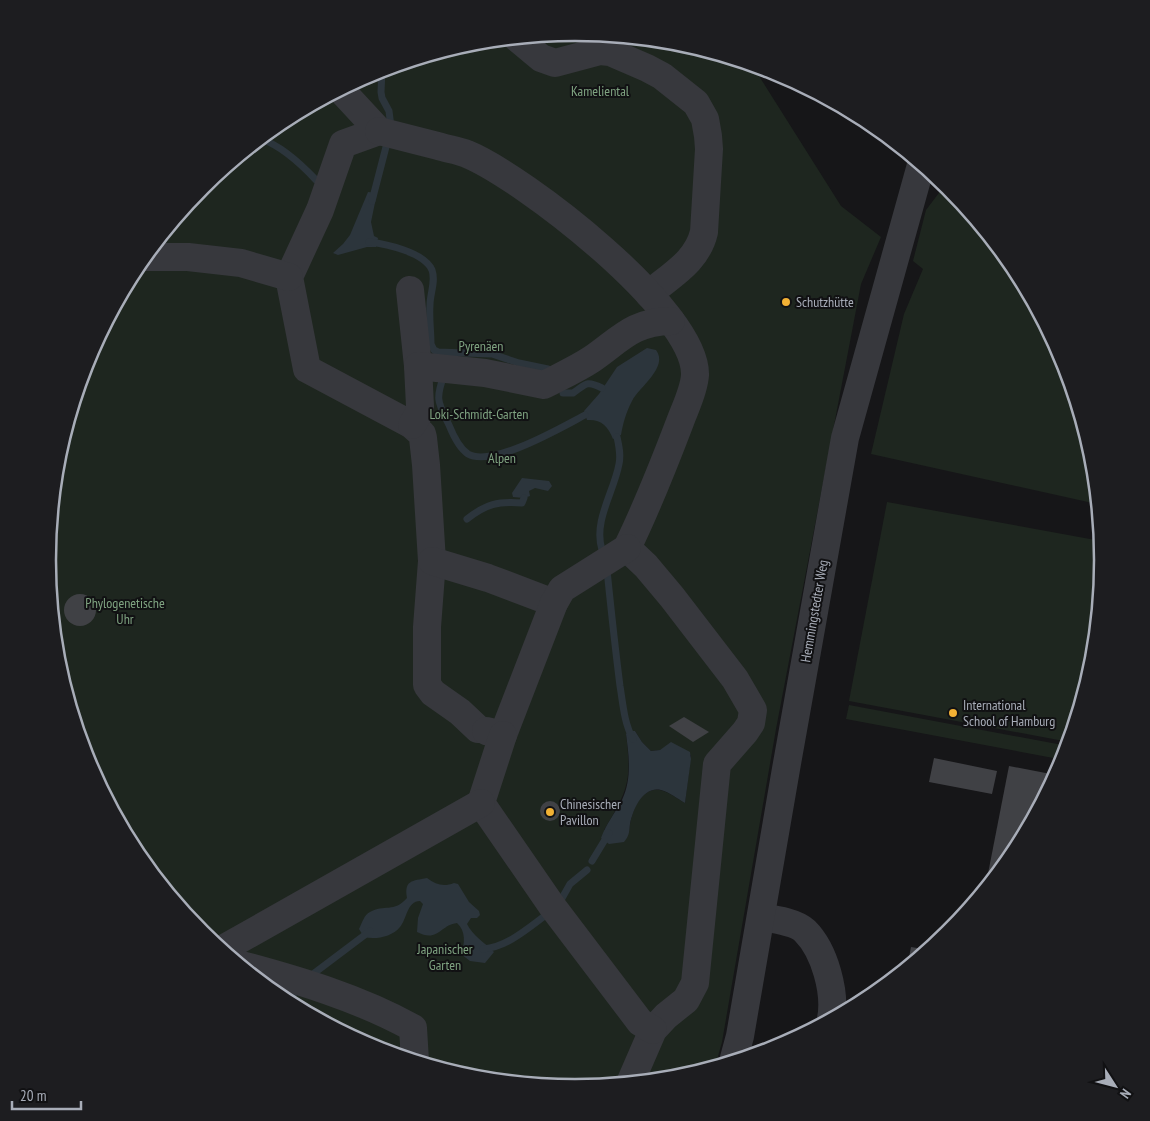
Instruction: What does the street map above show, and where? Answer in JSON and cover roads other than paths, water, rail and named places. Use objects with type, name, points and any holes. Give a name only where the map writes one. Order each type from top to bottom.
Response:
[{"type":"street","points":[[524,44],[541,58],[555,63],[600,51],[610,52],[647,68],[671,82],[696,103],[702,112],[707,126],[709,149],[702,240],[692,258],[649,294]]},
{"type":"street","points":[[345,95],[379,131],[466,154],[519,184],[585,234],[629,272],[649,294],[671,321],[693,359],[695,376],[688,399],[671,445],[627,548],[562,589],[491,732],[484,794],[552,906],[640,1022],[653,1030]]},
{"type":"street","points":[[340,97],[343,144],[320,210],[289,277],[307,368],[412,425],[422,434],[424,438],[432,561],[427,627],[427,685],[442,701],[491,732]]},
{"type":"street","points":[[343,144],[379,131]]},
{"type":"street","name":"Hemmingstedter Weg","points":[[735,1054],[740,1036],[846,438],[920,173]]},
{"type":"street","points":[[153,258],[188,257],[242,263],[289,277]]},
{"type":"street","points":[[410,290],[436,367],[419,413],[412,425]]},
{"type":"street","points":[[436,367],[485,373],[544,385],[590,360],[628,331],[643,324],[656,321],[671,321]]},
{"type":"street","points":[[627,548],[646,566],[672,597],[735,678],[753,710],[751,723],[746,732],[717,764],[695,983],[686,1000],[666,1016],[653,1030],[633,1076]]},
{"type":"street","points":[[432,561],[488,578],[554,603]]},
{"type":"street","points":[[228,946],[484,794]]},
{"type":"street","points":[[761,917],[786,922],[805,930],[824,960],[832,1011]]},
{"type":"street","points":[[255,968],[290,978],[367,1005],[413,1028],[415,1054]]},
{"type":"waterway","points":[[382,79],[382,98],[389,111],[391,127]]},
{"type":"waterway","points":[[269,142],[298,162],[316,180]]},
{"type":"waterway","points":[[372,201],[387,143]]},
{"type":"waterway","points":[[369,242],[404,250],[421,258],[432,270],[430,315],[431,344],[434,350],[438,352],[492,354],[519,363],[548,369]]},
{"type":"waterway","points":[[444,375],[439,390],[440,406],[452,433],[468,454],[479,457],[493,456],[510,451],[585,415]]},
{"type":"waterway","points":[[563,393],[573,393],[586,384],[593,384],[602,388]]},
{"type":"waterway","points":[[602,550],[600,539],[602,517],[620,461],[617,437]]},
{"type":"waterway","points":[[467,519],[486,507],[499,503],[522,503],[524,498]]},
{"type":"waterway","points":[[607,570],[623,706],[633,739]]},
{"type":"waterway","points":[[592,861],[609,833]]},
{"type":"waterway","points":[[561,900],[570,884],[587,870]]},
{"type":"waterway","points":[[483,949],[492,948],[508,941],[546,915]]},
{"type":"waterway","points":[[309,977],[370,931]]},
{"type":"waterway","points":[[292,995],[298,989]]},
{"type":"place","name":"Schutzhütte","points":[[786,302]]},
{"type":"place","name":"International School of Hamburg","points":[[953,713]]},
{"type":"place","name":"Chinesischer Pavillon","points":[[550,812]]},
{"type":"park label","name":"Kameliental","points":[[600,91]]},
{"type":"park label","name":"Pyrenäen","points":[[481,346]]},
{"type":"park label","name":"Loki-Schmidt-Garten","points":[[479,414]]},
{"type":"park label","name":"Alpen","points":[[502,458]]},
{"type":"park label","name":"Phylogenetische Uhr","points":[[125,612]]},
{"type":"park label","name":"Japanischer Garten","points":[[445,958]]}]
